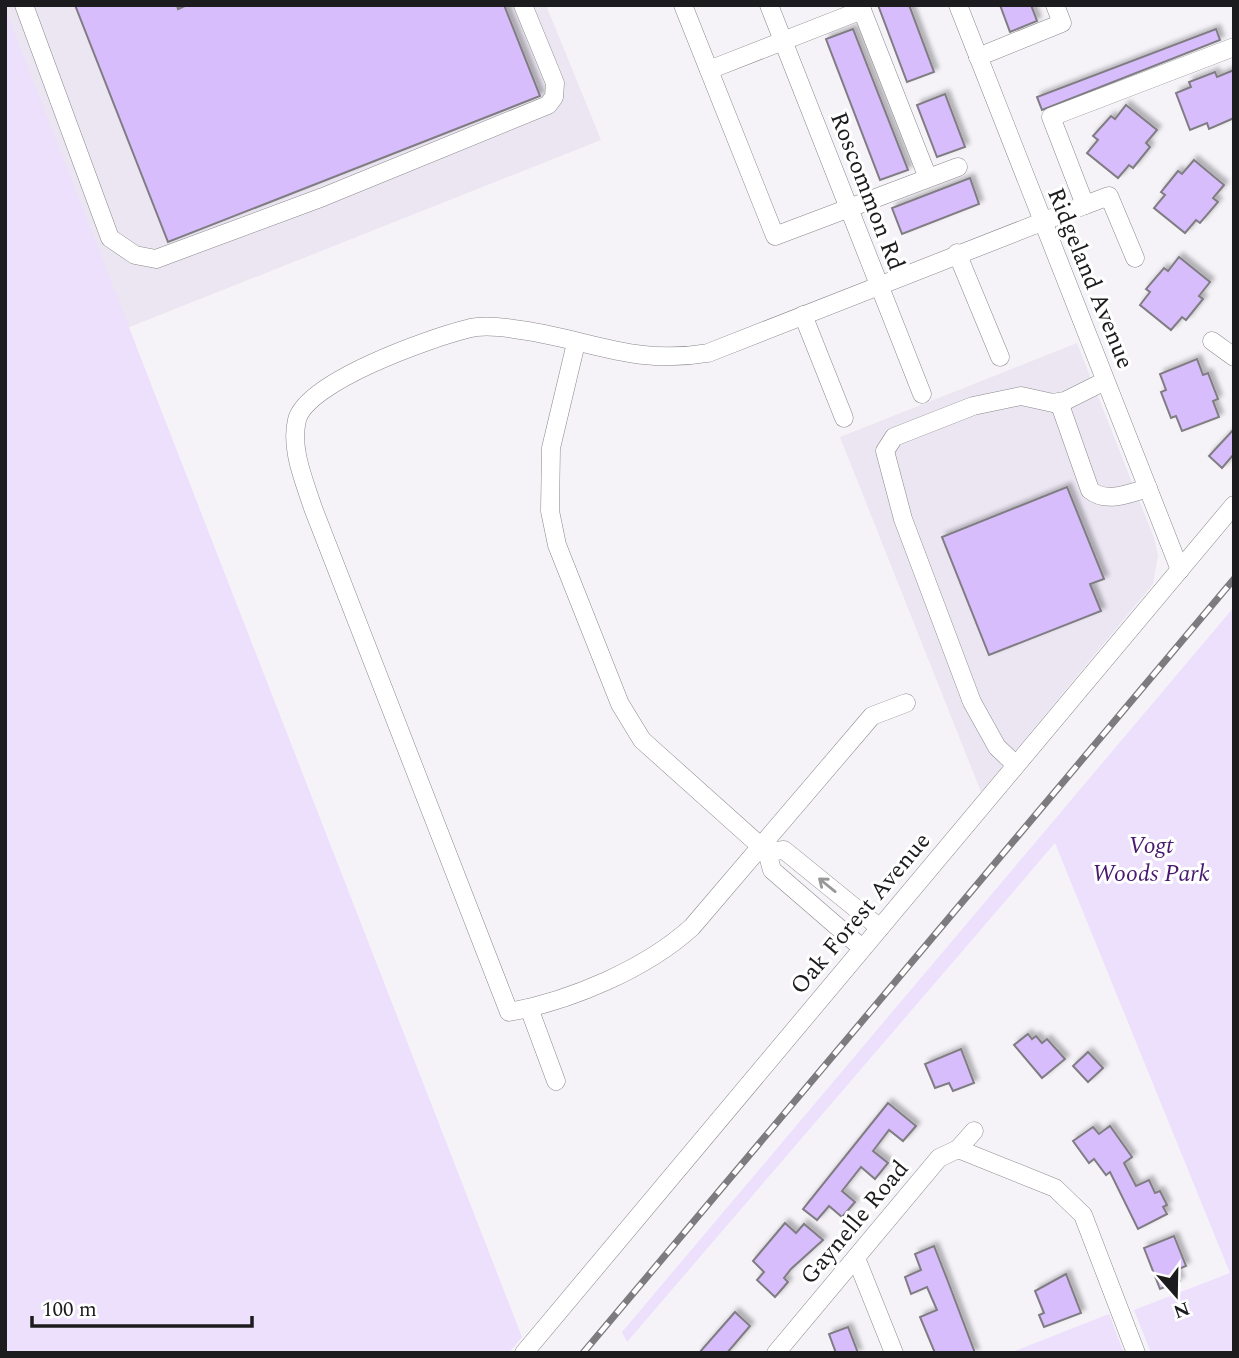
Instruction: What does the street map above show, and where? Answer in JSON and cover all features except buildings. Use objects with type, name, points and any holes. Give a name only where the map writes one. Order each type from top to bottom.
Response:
[{"type":"street","points":[[23,5],[110,238],[135,255],[156,259],[323,197],[548,105],[554,97],[555,83],[523,5]]},
{"type":"street","points":[[683,5],[775,236],[958,167]]},
{"type":"street","name":"Roscommon Rd","points":[[769,5],[922,394]]},
{"type":"street","points":[[959,9],[978,5]]},
{"type":"street","points":[[978,57],[1062,23],[1055,5]]},
{"type":"street","points":[[709,70],[861,8],[928,178]]},
{"type":"street","name":"Ridgeland Avenue","points":[[959,9],[1180,570]]},
{"type":"street","points":[[1085,205],[1051,117],[1234,47]]},
{"type":"street","points":[[906,703],[872,716],[764,849],[671,946],[645,963],[529,1008],[509,1012],[313,508],[295,448],[297,417],[318,393],[355,371],[420,344],[470,328],[514,329],[642,357],[680,358],[708,353],[1109,195],[1135,258]]},
{"type":"street","points":[[957,253],[1000,357]]},
{"type":"street","points":[[803,315],[844,418]]},
{"type":"street","points":[[1212,341],[1234,357]]},
{"type":"street","points":[[576,343],[550,458],[550,511],[557,545],[620,704],[642,740],[764,849],[772,870],[862,948]]},
{"type":"street","points":[[1016,765],[997,747],[972,702],[903,519],[886,452],[894,437],[994,400],[1021,396],[1059,402],[1073,398],[1105,381]]},
{"type":"street","points":[[1059,402],[1090,490],[1102,497],[1110,497],[1148,488]]},
{"type":"street","name":"Oak Forest Avenue","points":[[524,1353],[1234,505]]},
{"type":"street","points":[[764,849],[784,850],[880,928]]},
{"type":"street","points":[[529,1008],[556,1081]]},
{"type":"street","name":"Gaynelle Road","points":[[776,1353],[939,1158],[958,1149],[974,1130]]},
{"type":"street","points":[[958,1149],[1055,1188],[1083,1214],[1136,1353]]},
{"type":"street","points":[[856,1258],[894,1353]]},
{"type":"shaded area","points":[[5,5],[546,5],[601,140],[127,328],[5,15]]},
{"type":"shaded area","points":[[1077,343],[1154,538],[1158,556],[1153,584],[981,792],[840,437]]},
{"type":"green space","points":[[5,9],[522,1337],[509,1353],[5,1353]]},
{"type":"green space","name":"Vogt Woods Park","points":[[1234,607],[1234,1353],[1151,1353],[1134,1310],[1230,1273],[1055,843],[627,1342],[622,1332]]},
{"type":"green space","points":[[1109,1314],[1124,1353],[1015,1351]]},
{"type":"railway","points":[[583,1353],[1234,579]]}]
